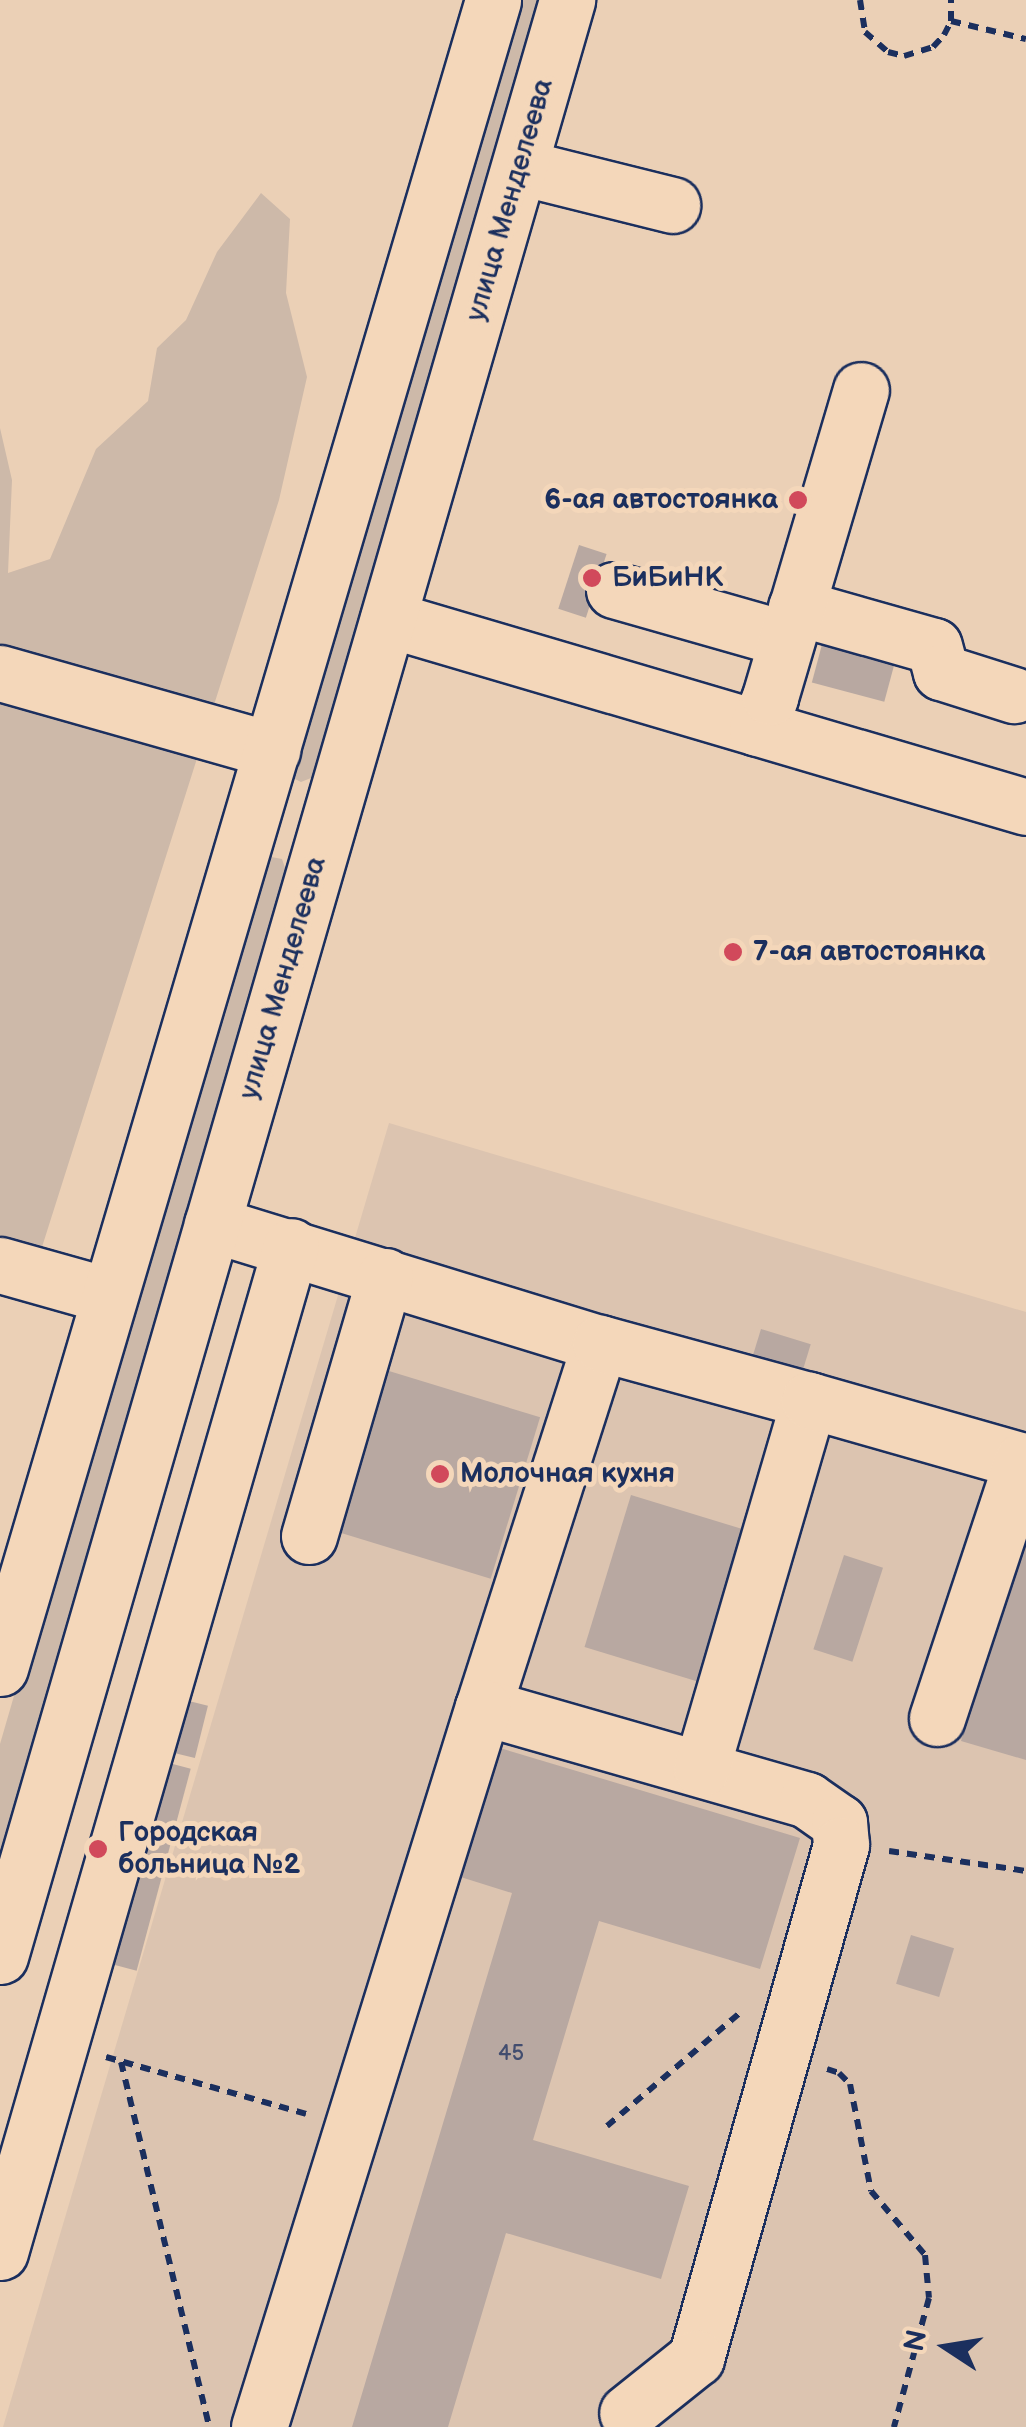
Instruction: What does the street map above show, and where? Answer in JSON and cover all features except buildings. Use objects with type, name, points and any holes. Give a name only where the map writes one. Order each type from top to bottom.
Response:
[{"type":"street","points":[[0,1668],[107,1295],[493,0]]},
{"type":"street","name":"улица Менделеева","points":[[0,1956],[568,0]]},
{"type":"street","points":[[520,168],[672,205]]},
{"type":"street","points":[[756,728],[860,390]]},
{"type":"street","points":[[614,590],[934,646],[941,672],[1014,695]]},
{"type":"street","points":[[388,618],[1026,807]]},
{"type":"street","points":[[0,673],[268,765]]},
{"type":"street","points":[[268,765],[262,792],[270,810],[293,822],[318,814],[340,784]]},
{"type":"street","points":[[212,1224],[600,1343],[1024,1461],[937,1718]]},
{"type":"street","points":[[0,2252],[291,1246]]},
{"type":"street","points":[[0,1265],[107,1295]]},
{"type":"street","points":[[309,1536],[385,1276]]},
{"type":"street","points":[[259,2427],[600,1343]]},
{"type":"street","points":[[701,1770],[809,1400]]},
{"type":"street","points":[[483,1707],[808,1800],[838,1822],[841,1845],[696,2358],[627,2413]]},
{"type":"path","points":[[858,0],[864,32],[888,52],[904,56],[934,46],[951,21],[951,0]]},
{"type":"path","points":[[951,21],[1026,39]]},
{"type":"path","points":[[841,1845],[1026,1870]]},
{"type":"path","points":[[607,2126],[806,1960]]},
{"type":"path","points":[[62,2045],[353,2127]]},
{"type":"path","points":[[780,2054],[839,2072],[850,2084],[871,2191],[925,2256],[929,2298],[894,2427]]},
{"type":"path","points":[[121,2062],[208,2427]]},
{"type":"shaded area","points":[[515,0],[544,0],[316,776],[301,782],[289,776]]},
{"type":"shaded area","points":[[261,193],[290,219],[286,293],[307,377],[279,500],[42,1247],[0,1237],[0,428],[12,480],[8,573],[50,559],[96,449],[148,401],[157,348],[186,320],[217,252]]},
{"type":"shaded area","points":[[266,856],[282,859],[288,877],[0,1856],[0,1744],[256,864]]},
{"type":"shaded area","points":[[389,1123],[1026,1312],[1026,2427],[3,2427]]},
{"type":"place","name":"6-ая автостоянка","points":[[798,500]]},
{"type":"place","name":"БиБиНК","points":[[592,578]]},
{"type":"place","name":"7-ая автостоянка","points":[[733,952]]},
{"type":"place","name":"Молочная кухня","points":[[440,1474]]},
{"type":"place","name":"Городская больница №2","points":[[98,1849]]}]
